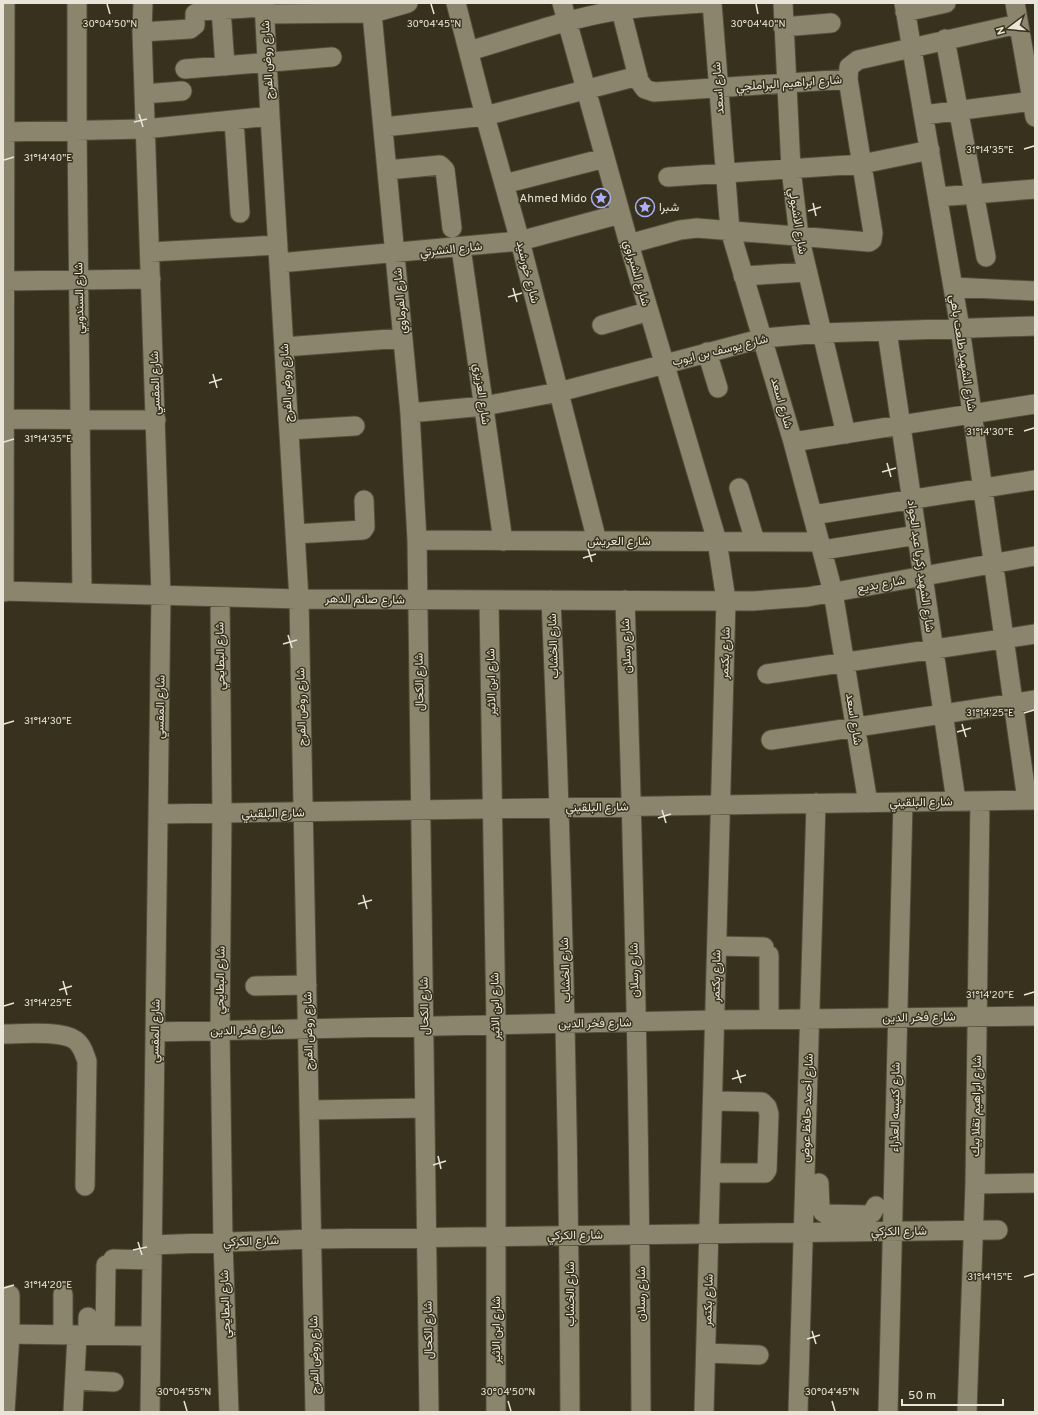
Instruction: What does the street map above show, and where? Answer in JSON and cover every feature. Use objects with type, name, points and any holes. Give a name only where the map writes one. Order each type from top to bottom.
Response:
[{"type":"street","points":[[3,592],[5,3]]},
{"type":"street","name":"شارع السندوبي","points":[[77,3],[76,131],[82,593]]},
{"type":"street","name":"شارع المقسي","points":[[142,3],[161,595],[150,1412]]},
{"type":"street","points":[[142,32],[188,30],[195,25],[195,14],[198,11],[265,8],[372,8],[408,3]]},
{"type":"street","name":"شارع خورشيد","points":[[456,3],[485,116],[520,241],[597,541]]},
{"type":"street","name":"شارع الشبراوي","points":[[562,3],[620,214],[717,542]]},
{"type":"street","points":[[469,51],[567,22],[621,10],[646,5],[703,3]]},
{"type":"street","name":"شارع اسعد","points":[[712,3],[724,173],[730,230],[743,276],[764,338],[833,592],[868,803]]},
{"type":"street","name":"شارع الاشبولي","points":[[783,3],[791,169],[799,236],[846,434]]},
{"type":"street","points":[[905,8],[946,3]]},
{"type":"street","points":[[924,115],[958,111],[1034,108],[1015,3]]},
{"type":"street","name":"شارع روض الفرج","points":[[265,8],[270,116],[299,599],[315,1412]]},
{"type":"street","name":"شارع الفرماوي","points":[[372,8],[410,414],[417,540],[418,600]]},
{"type":"street","name":"شارع الشهيد طلعت باهي","points":[[905,8],[960,328],[1013,704],[1031,800]]},
{"type":"street","points":[[222,9],[225,66]]},
{"type":"street","name":"شارع ابراهيم البراملجي","points":[[621,10],[638,76],[645,89],[654,92],[718,89],[848,79]]},
{"type":"street","points":[[783,27],[831,23]]},
{"type":"street","points":[[629,244],[680,230],[696,228],[866,242],[872,240],[873,236],[848,79],[849,67],[853,62],[912,46],[1018,24]]},
{"type":"street","points":[[945,39],[986,257]]},
{"type":"street","points":[[185,70],[332,57]]},
{"type":"street","points":[[384,127],[485,116],[638,76]]},
{"type":"street","points":[[144,94],[182,91]]},
{"type":"street","points":[[4,132],[145,129],[270,116]]},
{"type":"street","points":[[234,120],[240,213]]},
{"type":"street","points":[[668,177],[862,164],[930,150]]},
{"type":"street","points":[[504,184],[605,158]]},
{"type":"street","points":[[388,170],[440,165],[443,167],[445,170],[452,228]]},
{"type":"street","points":[[938,197],[1035,189]]},
{"type":"street","name":"شارع النشرتي","points":[[150,252],[395,254],[520,241],[620,214]]},
{"type":"street","name":"شارع العزيزي","points":[[461,248],[503,541]]},
{"type":"street","points":[[743,276],[807,272]]},
{"type":"street","points":[[4,281],[151,279]]},
{"type":"street","points":[[953,287],[1035,291]]},
{"type":"street","points":[[602,325],[649,311]]},
{"type":"street","name":"شارع يوسف بن ايوب","points":[[410,414],[484,406],[559,392],[764,338],[822,332],[1035,326]]},
{"type":"street","name":"شارع الشهيد زكريا عبد الجواد","points":[[887,330],[956,801]]},
{"type":"street","points":[[284,347],[403,338]]},
{"type":"street","points":[[707,352],[718,388]]},
{"type":"street","points":[[793,442],[1035,404]]},
{"type":"street","points":[[4,419],[156,420]]},
{"type":"street","points":[[289,430],[355,426]]},
{"type":"street","points":[[813,514],[1035,480]]},
{"type":"street","points":[[739,488],[755,542]]},
{"type":"street","points":[[296,534],[363,530],[365,527],[364,500]]},
{"type":"street","name":"شارع العريش","points":[[417,540],[755,542],[821,546],[917,535]]},
{"type":"street","name":"شارع بكتمر","points":[[704,1412],[714,1101],[726,600],[717,542]]},
{"type":"street","name":"شارع بديع","points":[[726,600],[780,600],[1035,556]]},
{"type":"street","name":"شارع صائم الدهر","points":[[3,592],[299,599],[726,600]]},
{"type":"street","name":"شارع البطايحي","points":[[220,597],[222,814],[220,1031],[223,1242],[229,1412]]},
{"type":"street","name":"شارع الكحال","points":[[418,600],[430,1412]]},
{"type":"street","name":"شارع ابن الاثير","points":[[489,600],[496,1025],[496,1412]]},
{"type":"street","name":"شارع الخشاب","points":[[551,600],[560,808],[566,1023],[570,1236],[570,1412]]},
{"type":"street","name":"شارع رسلان","points":[[625,600],[632,807],[640,1234],[641,1412]]},
{"type":"street","points":[[767,674],[845,661],[1035,634]]},
{"type":"street","points":[[771,740],[1035,700]]},
{"type":"street","name":"شارع البلقيني","points":[[158,814],[1031,800]]},
{"type":"street","name":"شارع ابراهيم تقلا بيك","points":[[967,1412],[975,1184],[980,801]]},
{"type":"street","name":"شارع كنيسه العذراء","points":[[888,1412],[903,802]]},
{"type":"street","name":"شارع أحمد حافظ عوض","points":[[798,1412],[816,804]]},
{"type":"street","points":[[717,946],[767,951],[769,1019]]},
{"type":"street","points":[[255,986],[307,986]]},
{"type":"street","name":"شارع فخر الدين","points":[[155,1032],[769,1019],[1035,1016]]},
{"type":"street","points":[[3,1034],[62,1034],[74,1039],[83,1048],[87,1061],[85,1186]]},
{"type":"street","points":[[712,1173],[765,1173],[768,1170],[768,1107],[762,1102],[714,1101]]},
{"type":"street","points":[[309,1110],[425,1108]]},
{"type":"street","points":[[819,1183],[820,1207],[823,1212],[846,1223],[872,1213],[876,1206]]},
{"type":"street","points":[[975,1184],[1035,1183]]},
{"type":"street","name":"شارع الكركي","points":[[84,1331],[109,1262],[152,1252],[223,1242],[427,1237],[803,1233],[846,1223],[892,1231],[998,1230]]},
{"type":"street","points":[[63,1294],[84,1331],[75,1380],[73,1412]]},
{"type":"street","points":[[5,1412],[7,1334],[10,1295]]},
{"type":"street","points":[[7,1334],[84,1331],[151,1336]]},
{"type":"street","points":[[706,1353],[758,1355]]},
{"type":"street","points":[[75,1380],[114,1382]]},
{"type":"place","name":"Ahmed Mido","points":[[601,198]]},
{"type":"place","name":"شبرا","points":[[645,207]]}]
